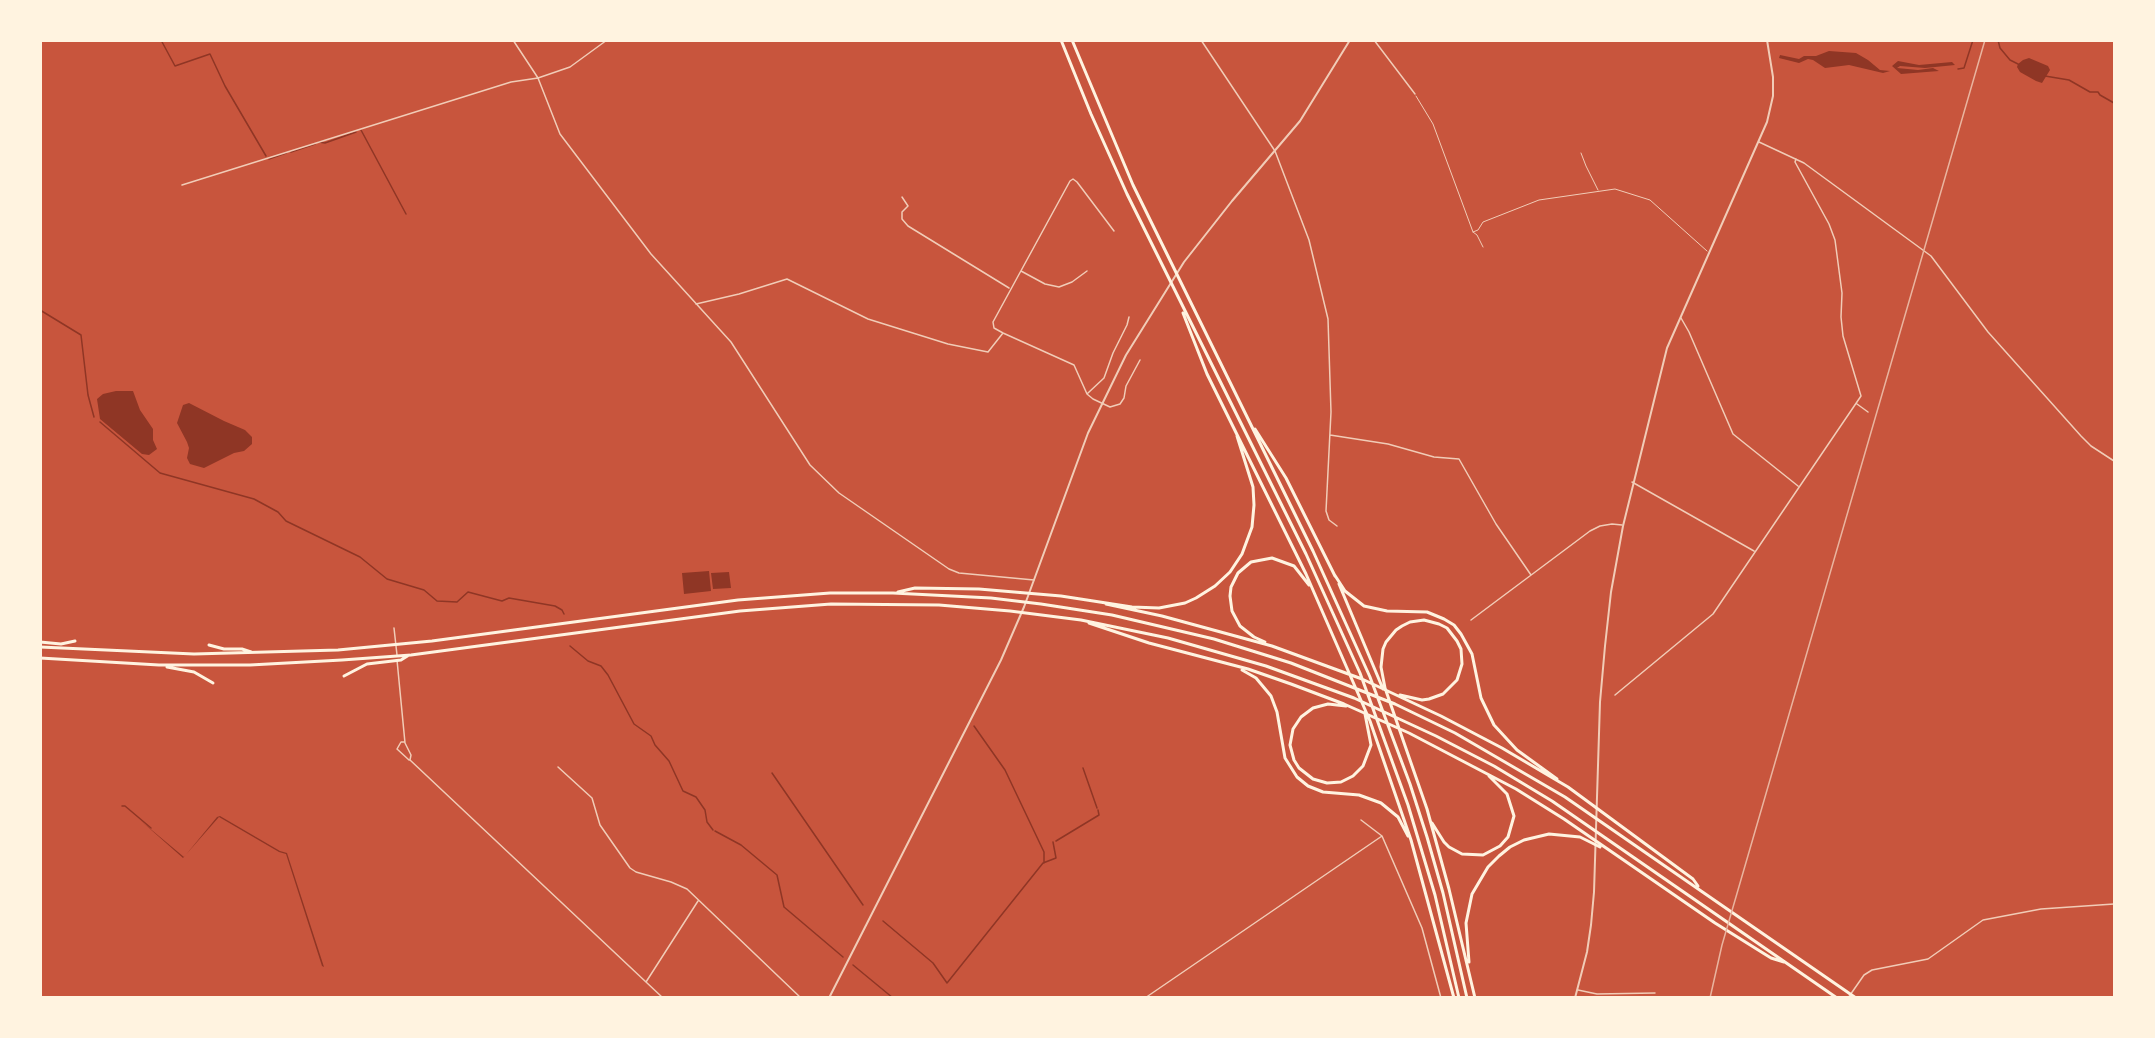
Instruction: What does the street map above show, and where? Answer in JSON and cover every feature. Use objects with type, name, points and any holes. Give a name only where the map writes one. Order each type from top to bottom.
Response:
[{"type":"highway","points":[[1061,40],[1090,114],[1127,195],[1301,544],[1360,673],[1412,816],[1435,895],[1459,998]]},
{"type":"highway","points":[[1072,40],[1132,184],[1318,562],[1370,677],[1392,733],[1430,848],[1446,904],[1467,998]]},
{"type":"highway","points":[[1180,305],[1196,349],[1313,590],[1360,698],[1388,771],[1412,846],[1454,998]]},
{"type":"highway","points":[[1245,415],[1286,478],[1334,574],[1393,710]]},
{"type":"highway","points":[[1106,604],[1160,608],[1185,603],[1215,586],[1238,562],[1252,527],[1254,497],[1251,476],[1231,421]]},
{"type":"highway","points":[[1272,645],[1246,631],[1235,618],[1230,596],[1233,580],[1238,573],[1258,559],[1279,559],[1294,566],[1313,590]]},
{"type":"highway","points":[[1334,574],[1345,591],[1364,606],[1387,611],[1427,612],[1454,625],[1472,654],[1481,698],[1494,725],[1517,750],[1608,814],[1694,879],[1699,888]]},
{"type":"highway","points":[[893,593],[915,588],[979,589],[1043,594],[1162,616],[1272,645],[1395,694],[1502,748],[1568,787]]},
{"type":"highway","points":[[40,647],[126,653],[255,654],[338,650],[432,641],[738,600],[830,593],[893,593],[1014,600],[1135,620],[1214,639],[1348,684],[1395,704],[1496,755],[1586,810],[1856,998]]},
{"type":"highway","points":[[40,658],[159,665],[296,663],[411,654],[631,624],[785,607],[939,605],[1081,620],[1168,638],[1233,656],[1354,698],[1404,720],[1494,766],[1586,824],[1837,998]]},
{"type":"highway","points":[[1081,620],[1149,644],[1291,684],[1409,733],[1516,789],[1715,923],[1771,958],[1788,964]]},
{"type":"highway","points":[[1395,694],[1422,700],[1430,699],[1443,694],[1457,680],[1462,664],[1461,650],[1447,628],[1431,621],[1417,621],[1402,626],[1391,635],[1383,650],[1382,667],[1385,688],[1427,809],[1472,982]]},
{"type":"highway","points":[[40,642],[61,644],[75,641]]},
{"type":"highway","points":[[209,645],[224,649],[242,649],[255,654]]},
{"type":"highway","points":[[345,676],[367,664],[401,660],[411,654]]},
{"type":"highway","points":[[159,665],[194,672],[213,683]]},
{"type":"highway","points":[[1235,667],[1256,678],[1271,696],[1277,712],[1285,758],[1297,777],[1315,789],[1368,797],[1388,806],[1403,824],[1412,846]]},
{"type":"highway","points":[[1351,707],[1328,704],[1321,706],[1306,712],[1297,723],[1290,745],[1294,760],[1299,768],[1313,779],[1327,783],[1341,782],[1353,776],[1363,766],[1370,753],[1370,736],[1360,698]]},
{"type":"highway","points":[[1427,809],[1438,834],[1455,851],[1475,856],[1494,850],[1508,837],[1514,816],[1507,794],[1483,771]]},
{"type":"highway","points":[[1475,998],[1466,939],[1468,908],[1477,883],[1488,867],[1510,847],[1532,837],[1557,834],[1580,837],[1607,850]]},
{"type":"street","points":[[513,40],[538,78],[560,134],[649,252],[731,342],[810,465],[839,493],[949,568],[959,573],[1035,580]]},
{"type":"street","points":[[182,185],[500,85],[538,78],[570,67],[607,40]]},
{"type":"street","points":[[1201,40],[1275,151],[1309,240],[1328,319],[1330,435],[1326,511],[1329,520],[1337,526]]},
{"type":"street","points":[[829,998],[997,669],[1035,580],[1074,469],[1101,404],[1126,355],[1184,262],[1309,109],[1350,40]]},
{"type":"street","points":[[1374,40],[1415,94]]},
{"type":"street","points":[[1575,998],[1591,925],[1600,702],[1611,591],[1623,526],[1666,348],[1767,122],[1773,96],[1773,77],[1767,40]]},
{"type":"street","points":[[1759,142],[1804,163],[1931,256],[2002,348],[2081,436],[2091,446],[2115,461]]},
{"type":"street","points":[[1615,695],[1713,614],[1861,396],[1843,336],[1842,293],[1835,240],[1829,224],[1795,162],[1796,159]]},
{"type":"street","points":[[1114,231],[1077,182],[1073,179],[1070,181],[1010,289],[993,322],[994,328],[1074,365],[1087,394],[1101,404],[1110,407],[1120,404],[1124,398],[1129,379],[1140,360]]},
{"type":"street","points":[[902,197],[908,206],[902,212],[902,219],[908,226],[1010,289]]},
{"type":"street","points":[[1020,271],[1045,284],[1059,287],[1072,282],[1087,271]]},
{"type":"street","points":[[696,304],[787,279],[868,319],[948,344],[988,352],[1003,333]]},
{"type":"street","points":[[1087,394],[1104,378],[1129,317]]},
{"type":"street","points":[[1680,317],[1689,332],[1733,434],[1799,486]]},
{"type":"street","points":[[1856,404],[1869,412]]},
{"type":"street","points":[[1330,435],[1389,444],[1434,457],[1459,459],[1496,524],[1531,575]]},
{"type":"street","points":[[1632,482],[1755,551]]},
{"type":"street","points":[[1471,620],[1590,531],[1612,524],[1623,526]]},
{"type":"street","points":[[394,629],[405,743],[411,755],[410,760]]},
{"type":"street","points":[[405,743],[400,742],[397,749],[663,998]]},
{"type":"street","points":[[558,768],[592,798],[600,825],[630,868],[636,872],[682,886],[801,998]]},
{"type":"street","points":[[1361,820],[1382,836],[1422,928],[1441,998]]},
{"type":"street","points":[[1145,998],[1382,836]]},
{"type":"street","points":[[646,982],[699,900]]},
{"type":"street","points":[[1848,998],[1864,975],[1872,970],[1928,959],[1983,920],[2041,909],[2115,904]]},
{"type":"street","points":[[1578,990],[1597,994],[1655,993]]},
{"type":"lane","points":[[1415,94],[1432,124],[1473,232],[1483,247]]},
{"type":"lane","points":[[1581,153],[1599,191]]},
{"type":"lane","points":[[1473,232],[1478,230],[1483,222],[1539,200],[1615,189],[1650,200],[1709,253]]},
{"type":"shaded area","points":[[1829,51],[1856,53],[1880,70],[1890,71],[1883,73],[1849,65],[1825,68],[1813,60],[1808,59],[1799,63],[1779,58],[1780,55],[1799,59]]},
{"type":"shaded area","points":[[2029,58],[2048,66],[2050,70],[2042,83],[2020,72],[2017,67],[2023,60]]},
{"type":"shaded area","points":[[1898,61],[1919,65],[1952,62],[1955,65],[1925,68],[1900,66],[1897,68],[1918,70],[1933,68],[1939,71],[1901,74],[1892,66]]},
{"type":"shaded area","points":[[133,391],[140,410],[153,429],[153,440],[157,449],[149,455],[142,454],[100,419],[97,399],[103,394]]},
{"type":"shaded area","points":[[189,403],[245,430],[252,437],[252,444],[244,451],[234,453],[204,468],[190,464],[187,458],[189,448],[177,423],[183,405]]},
{"type":"shaded area","points":[[709,571],[711,591],[684,594],[682,573]]},
{"type":"shaded area","points":[[729,572],[731,588],[713,589],[711,573]]},
{"type":"shaded area","points":[[220,816],[287,853],[324,967],[286,854],[279,852],[219,817],[186,855],[217,817]]},
{"type":"shaded area","points":[[141,821],[184,857],[183,858]]},
{"type":"waterway","points":[[161,40],[175,66],[210,54],[225,86],[266,156]]},
{"type":"waterway","points":[[1958,69],[1964,68],[1973,40]]},
{"type":"waterway","points":[[1998,40],[2000,48],[2010,60],[2018,64]]},
{"type":"waterway","points":[[2045,76],[2069,80],[2090,92],[2098,92],[2114,103]]},
{"type":"waterway","points":[[361,130],[406,214]]},
{"type":"waterway","points":[[319,142],[325,143],[356,132]]},
{"type":"waterway","points":[[291,152],[315,144]]},
{"type":"waterway","points":[[269,159],[286,153]]},
{"type":"waterway","points":[[40,310],[81,335],[88,395],[94,417]]},
{"type":"waterway","points":[[100,422],[160,473],[254,499],[278,512],[286,521],[360,557],[387,579],[424,590],[437,601],[457,602],[468,592],[502,601],[509,598],[555,606],[564,614]]},
{"type":"waterway","points":[[570,646],[588,661],[601,666],[608,675],[634,724],[651,736],[655,745],[669,761],[683,791],[696,797],[705,810],[707,822],[713,830]]},
{"type":"waterway","points":[[974,726],[1005,770],[1044,852],[1044,863]]},
{"type":"waterway","points":[[1083,768],[1097,808]]},
{"type":"waterway","points":[[772,773],[863,905]]},
{"type":"waterway","points":[[122,806],[125,806],[151,828]]},
{"type":"waterway","points":[[1056,841],[1099,815],[1098,810]]},
{"type":"waterway","points":[[715,831],[741,845],[777,875],[784,907],[843,957]]},
{"type":"waterway","points":[[883,921],[933,963],[947,983],[1043,863],[1056,858],[1053,842]]},
{"type":"waterway","points":[[853,965],[893,998]]},
{"type":"railway","points":[[1710,998],[1722,945],[1985,40]]}]
